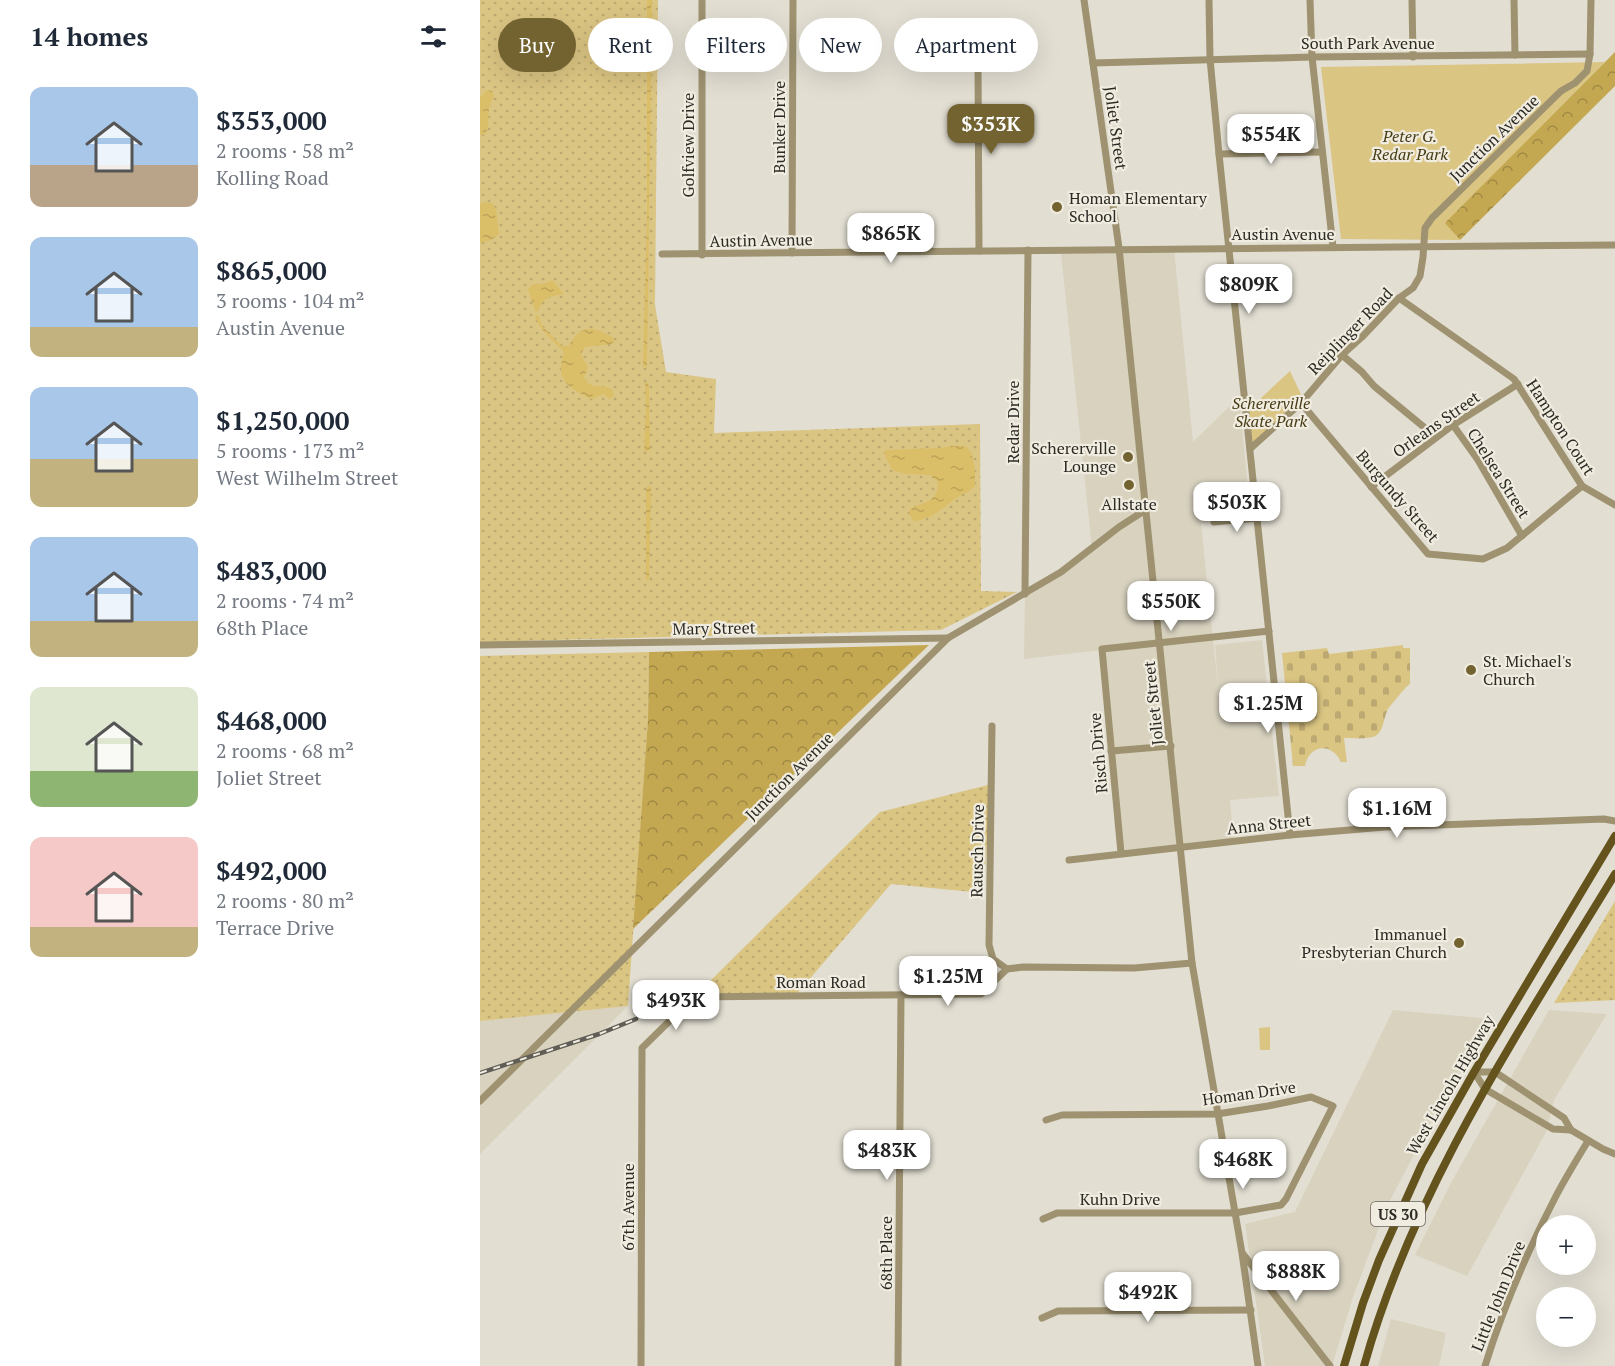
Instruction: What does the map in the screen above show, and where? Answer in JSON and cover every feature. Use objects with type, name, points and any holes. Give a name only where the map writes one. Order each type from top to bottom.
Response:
[{"type":"main road","name":"West Lincoln Highway","points":[[1344,1366],[1363,1303],[1401,1206],[1474,1071],[1615,836]]},
{"type":"main road","name":"West Lincoln Highway","points":[[1364,1366],[1406,1244],[1433,1184],[1485,1089],[1615,874]]},
{"type":"street","name":"Golfview Drive","points":[[702,0],[702,255]]},
{"type":"street","name":"Bunker Drive","points":[[792,253],[793,0]]},
{"type":"street","name":"Joliet Street","points":[[1084,0],[1119,248],[1192,963],[1242,1253],[1258,1366]]},
{"type":"street","points":[[1209,0],[1210,59],[1219,154],[1290,835]]},
{"type":"street","points":[[1310,0],[1312,57],[1333,247]]},
{"type":"street","points":[[1412,0],[1413,57]]},
{"type":"street","points":[[1514,0],[1515,55]]},
{"type":"street","points":[[1590,54],[1591,0]]},
{"type":"street","name":"South Park Avenue","points":[[1093,63],[1312,57],[1590,54]]},
{"type":"street","name":"Junction Avenue","points":[[1423,246],[1425,228],[1431,218],[1561,91],[1581,78],[1587,71],[1590,54]]},
{"type":"street","points":[[978,72],[979,251]]},
{"type":"street","points":[[1219,154],[1322,152]]},
{"type":"street","name":"Austin Avenue","points":[[662,254],[1615,245]]},
{"type":"street","name":"Reiplinger Road","points":[[1251,448],[1301,403],[1342,355],[1399,298],[1413,288],[1420,276],[1423,246]]},
{"type":"street","name":"Redar Drive","points":[[1025,594],[1028,250]]},
{"type":"street","name":"Hampton Court","points":[[1399,298],[1514,379],[1582,486],[1615,505]]},
{"type":"street","points":[[1342,355],[1374,386],[1436,438]]},
{"type":"street","name":"Orleans Street","points":[[1371,487],[1453,425],[1518,384]]},
{"type":"street","name":"Burgundy Street","points":[[1301,403],[1428,554],[1483,559],[1507,548],[1582,486]]},
{"type":"street","name":"Chelsea Street","points":[[1453,425],[1478,460],[1522,536]]},
{"type":"street","name":"Junction Avenue","points":[[480,1101],[948,638],[1061,572],[1119,527],[1147,509]]},
{"type":"street","points":[[1214,522],[1258,518]]},
{"type":"street","points":[[1160,643],[1269,631]]},
{"type":"street","name":"Mary Street","points":[[480,645],[948,638]]},
{"type":"street","name":"Risch Drive","points":[[1121,853],[1102,650],[1160,643]]},
{"type":"street","name":"Rausch Drive","points":[[992,726],[989,945],[993,959],[1007,969]]},
{"type":"street","points":[[1111,752],[1171,746]]},
{"type":"street","name":"Anna Street","points":[[1069,860],[1290,835],[1420,825],[1604,819],[1615,821]]},
{"type":"street","points":[[1007,969],[1023,967],[1134,968],[1192,963]]},
{"type":"street","name":"Roman Road","points":[[642,1048],[694,997],[981,994],[1007,969]]},
{"type":"street","name":"68th Place","points":[[898,1366],[901,995]]},
{"type":"street","name":"67th Avenue","points":[[641,1366],[642,1048]]},
{"type":"street","points":[[1474,1071],[1495,1072],[1564,1118],[1571,1130],[1615,1154]]},
{"type":"street","points":[[1474,1071],[1485,1089],[1553,1129],[1571,1130]]},
{"type":"street","name":"Homan Drive","points":[[1046,1120],[1062,1114],[1217,1114],[1311,1097],[1333,1106],[1286,1200],[1281,1205],[1235,1213]]},
{"type":"street","name":"Little John Drive","points":[[1485,1366],[1492,1342],[1526,1261],[1556,1196],[1588,1141]]},
{"type":"street","name":"Kuhn Drive","points":[[1043,1219],[1057,1213],[1235,1213]]},
{"type":"street","points":[[1242,1253],[1330,1366]]},
{"type":"street","points":[[1042,1317],[1058,1311],[1251,1310]]},
{"type":"shaded area","points":[[1119,248],[1174,248],[1193,442],[1239,397],[1251,519],[1201,523],[1219,697],[1215,645],[1262,640],[1279,796],[1230,800],[1234,841],[1121,853],[1102,650],[1024,659],[1025,594],[1092,549],[1061,253],[1076,254]]},
{"type":"shaded area","points":[[628,1006],[480,1154],[480,1021]]},
{"type":"shaded area","points":[[1393,1010],[1491,1019],[1432,1120],[1387,1206],[1353,1297],[1332,1366],[1265,1366],[1245,1224],[1295,1212]]},
{"type":"shaded area","points":[[1549,1010],[1607,1014],[1554,1100],[1546,1132],[1467,1276],[1415,1255],[1452,1181]]},
{"type":"shaded area","points":[[1391,1319],[1446,1333],[1439,1366],[1378,1366]]},
{"type":"green space","points":[[480,0],[658,0],[658,18],[588,18],[588,72],[657,72],[655,305],[666,372],[716,379],[714,433],[980,424],[981,591],[1017,592],[941,630],[480,642]]},
{"type":"green space","points":[[1615,52],[1615,86],[1460,240],[1444,223]]},
{"type":"green space","name":"Peter G. Redar Park","points":[[1605,62],[1445,223],[1460,240],[1341,239],[1321,67]]},
{"type":"green space","name":"Schererville Skate Park","points":[[1290,371],[1304,401],[1251,448],[1247,411]]},
{"type":"green space","points":[[929,645],[633,929],[648,719],[649,652]]},
{"type":"green space","points":[[1403,645],[1403,648],[1410,648],[1410,684],[1388,709],[1377,735],[1366,738],[1344,738],[1347,762],[1341,762],[1332,751],[1321,748],[1311,753],[1305,766],[1293,766],[1282,653],[1327,648],[1329,654]]},
{"type":"green space","points":[[649,652],[648,719],[628,1006],[480,1021],[480,656]]},
{"type":"green space","points":[[992,784],[983,893],[891,884],[795,996],[694,997],[880,812]]},
{"type":"green space","points":[[1615,901],[1615,1000],[1554,1003]]},
{"type":"green space","points":[[1270,1027],[1270,1050],[1260,1050],[1259,1028]]},
{"type":"water","points":[[647,0],[652,0],[652,18],[647,18]]},
{"type":"water","points":[[647,72],[651,72],[647,367],[643,366],[647,215]]},
{"type":"water","points":[[487,90],[492,91],[494,95],[489,108],[488,129],[484,135],[480,134],[480,98]]},
{"type":"water","points":[[492,203],[496,209],[499,234],[491,240],[480,243],[480,204]]},
{"type":"water","points":[[552,280],[564,294],[548,298],[538,311],[535,311],[528,289],[533,284],[543,284]]},
{"type":"water","points":[[538,315],[543,327],[562,346],[569,346],[578,334],[588,329],[600,331],[614,339],[612,344],[585,347],[581,354],[588,368],[584,377],[586,381],[589,384],[612,389],[614,396],[609,399],[604,394],[591,399],[575,391],[565,382],[561,369],[564,352],[540,326],[535,316]]},
{"type":"water","points":[[645,382],[649,387],[650,451],[644,451]]},
{"type":"water","points":[[964,446],[972,454],[975,486],[931,516],[914,521],[909,514],[911,508],[930,500],[936,493],[938,482],[930,475],[905,474],[892,470],[884,453],[886,450]]},
{"type":"water","points":[[649,485],[651,489],[649,580],[646,580],[646,489]]},
{"type":"railway","points":[[480,1073],[599,1034],[636,1019]]},
{"type":"place","name":"Homan Elementary School","points":[[1057,207]]},
{"type":"place","name":"Schererville Lounge","points":[[1128,457]]},
{"type":"place","name":"Allstate","points":[[1129,485]]},
{"type":"place","name":"St. Michael's Church","points":[[1471,670]]},
{"type":"place","name":"Immanuel Presbyterian Church","points":[[1459,943]]}]
